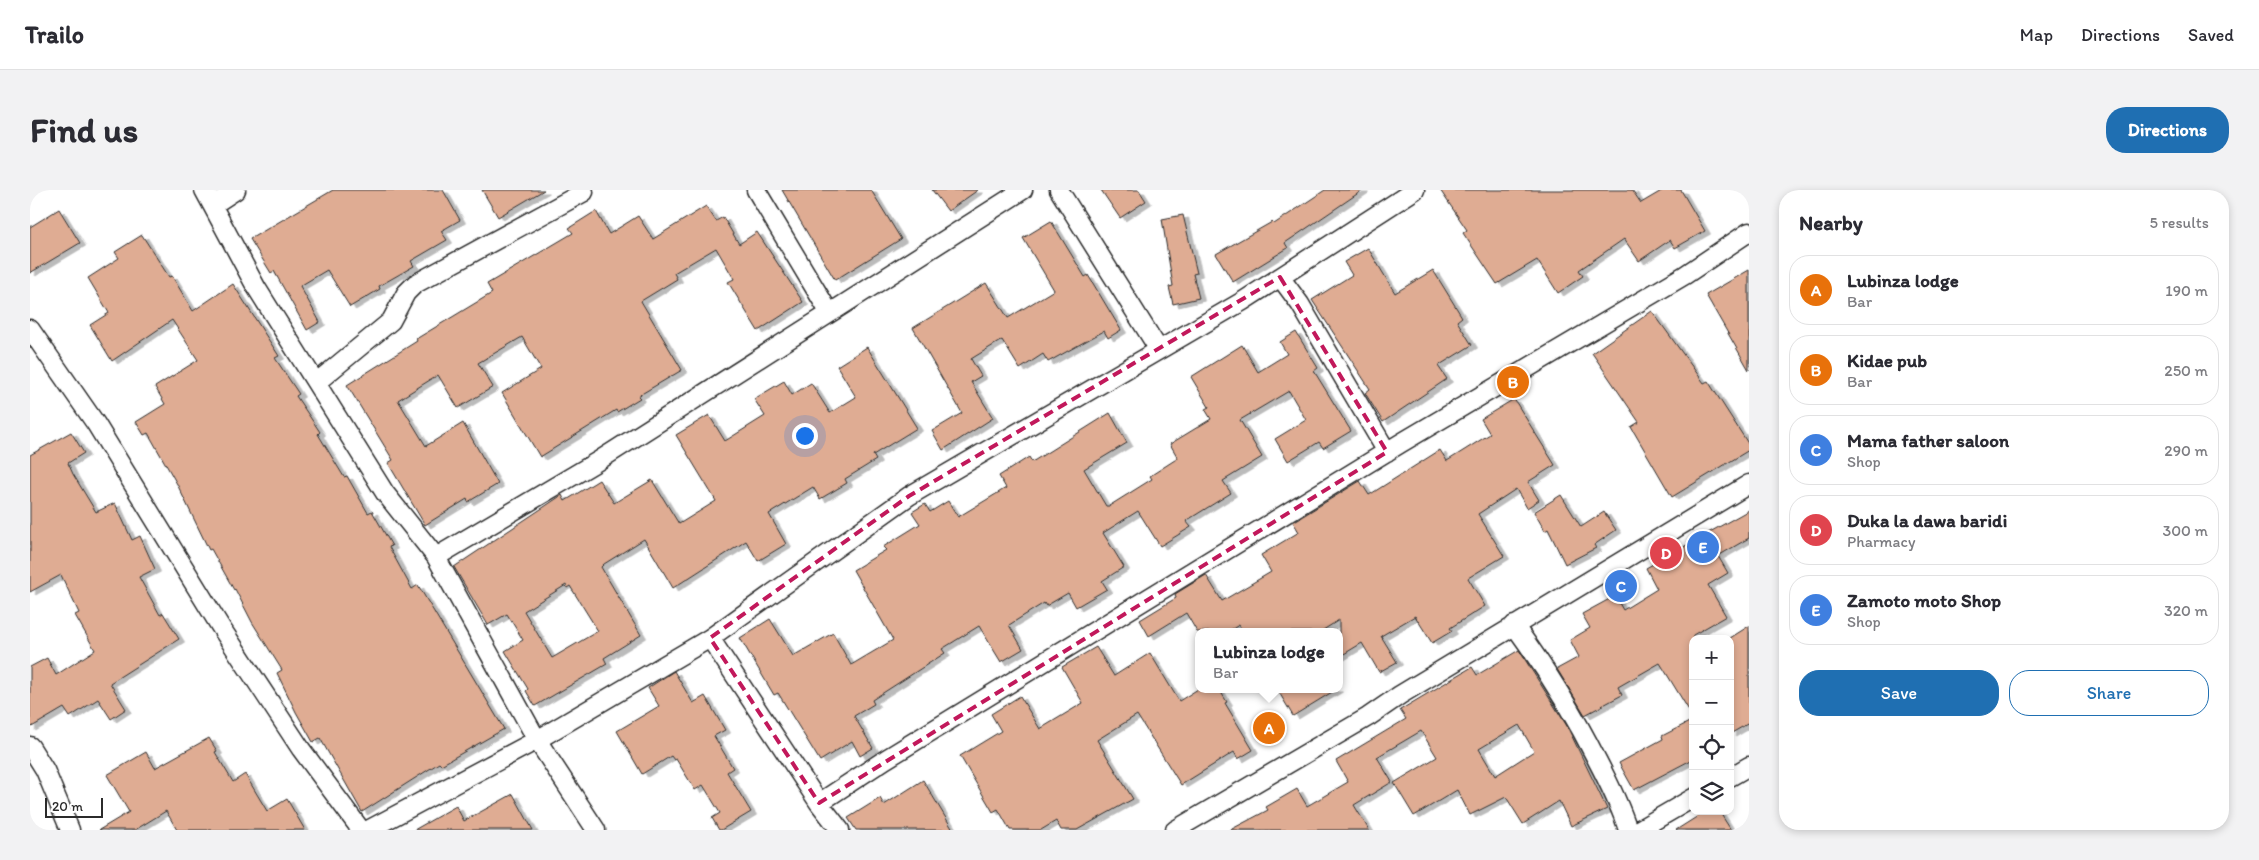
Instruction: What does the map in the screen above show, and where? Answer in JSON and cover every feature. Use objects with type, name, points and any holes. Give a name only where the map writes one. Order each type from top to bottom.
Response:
[{"type":"street","points":[[204,190],[256,286],[385,493],[436,557],[536,740],[596,830]]},
{"type":"street","points":[[213,205],[236,190]]},
{"type":"street","points":[[756,190],[829,312]]},
{"type":"street","points":[[436,557],[598,461],[1023,190]]},
{"type":"street","points":[[1059,190],[1160,350]]},
{"type":"street","points":[[368,830],[536,740],[710,638],[909,496],[1160,350],[1280,277],[1415,190]]},
{"type":"street","points":[[317,382],[391,321],[406,293],[415,284],[584,192]]},
{"type":"street","points":[[819,802],[1387,452],[1685,275],[1749,232]]},
{"type":"street","points":[[1280,277],[1300,304],[1387,452]]},
{"type":"street","points":[[30,329],[96,424],[220,626],[301,749],[361,830]]},
{"type":"street","points":[[1181,829],[1749,484]]},
{"type":"street","points":[[1514,626],[1547,671],[1576,717],[1612,787],[1628,830]]},
{"type":"street","points":[[710,638],[819,802],[840,830]]},
{"type":"street","points":[[30,746],[45,770],[70,830]]},
{"type":"street","points":[[1734,775],[1749,766]]},
{"type":"street","points":[[1638,830],[1689,800]]},
{"type":"highlighted area","points":[[1280,277],[1387,452],[819,803],[710,638],[909,496]]},
{"type":"building","points":[[333,190],[443,190],[460,220],[441,231],[447,240],[411,261],[414,266],[379,286],[380,289],[350,307],[327,270],[300,286],[320,322],[307,330],[274,271],[271,273],[250,239]]},
{"type":"building","points":[[482,190],[544,190],[498,217]]},
{"type":"building","points":[[782,190],[871,190],[901,239],[835,280]]},
{"type":"building","points":[[932,190],[978,190],[948,211]]},
{"type":"building","points":[[1101,190],[1139,190],[1146,201],[1120,218]]},
{"type":"building","points":[[1325,190],[1363,190],[1285,243],[1288,248],[1233,282],[1216,254],[1272,222],[1274,224]]},
{"type":"building","points":[[1440,190],[1632,190],[1641,203],[1663,190],[1681,190],[1705,231],[1675,248],[1670,240],[1639,261],[1624,239],[1579,270],[1583,276],[1558,293],[1537,260],[1497,284],[1463,233],[1467,230]]},
{"type":"building","points":[[706,206],[716,221],[723,217],[739,244],[757,232],[803,302],[758,331],[728,282],[734,279],[716,248],[674,273],[677,279],[641,301],[682,370],[638,396],[640,398],[617,412],[616,410],[540,457],[502,393],[541,369],[522,337],[478,363],[493,387],[458,408],[438,375],[398,400],[426,446],[463,423],[498,484],[468,502],[467,499],[425,525],[388,463],[393,460],[347,385],[417,341],[416,339],[492,293],[487,284],[573,233],[569,228],[596,211],[609,234],[638,216],[653,239]]},
{"type":"building","points":[[59,209],[80,243],[30,273],[30,227]]},
{"type":"building","points":[[1183,215],[1197,273],[1193,274],[1199,298],[1173,304],[1169,287],[1173,286],[1162,219]]},
{"type":"building","points":[[1051,221],[1085,277],[1088,275],[1121,330],[1108,338],[1104,331],[1048,362],[1043,354],[1020,369],[1002,340],[971,359],[981,376],[971,382],[993,418],[943,450],[932,431],[962,413],[913,328],[986,283],[1008,318],[1054,290],[1023,238]]},
{"type":"building","points":[[142,235],[169,277],[172,276],[193,311],[233,284],[279,356],[275,358],[299,394],[296,396],[320,432],[318,434],[344,477],[347,476],[368,513],[372,511],[392,546],[389,547],[412,589],[418,585],[504,729],[441,765],[439,763],[362,812],[320,738],[313,742],[277,673],[282,670],[252,622],[211,549],[209,550],[177,484],[148,433],[144,435],[136,422],[165,404],[155,387],[198,360],[172,320],[112,361],[90,325],[109,313],[88,278],[119,258],[115,252]]},
{"type":"building","points":[[1368,248],[1395,293],[1433,270],[1462,317],[1457,321],[1472,345],[1438,366],[1447,379],[1383,422],[1365,393],[1370,389],[1312,300],[1352,275],[1344,262]]},
{"type":"building","points":[[1749,270],[1749,370],[1706,295]]},
{"type":"building","points":[[1652,311],[1704,383],[1708,381],[1749,445],[1749,450],[1672,497],[1631,427],[1639,422],[1592,353]]},
{"type":"building","points":[[1296,332],[1318,368],[1314,371],[1351,431],[1323,448],[1319,442],[1288,461],[1275,439],[1306,420],[1289,391],[1240,420],[1262,457],[1223,481],[1231,493],[1186,521],[1191,527],[1160,546],[1138,511],[1103,533],[1124,567],[1102,581],[1107,589],[1076,607],[1068,593],[1046,606],[1044,603],[1009,625],[1023,649],[1001,662],[979,626],[942,649],[945,653],[872,700],[874,704],[854,716],[873,748],[860,756],[852,741],[820,761],[778,693],[774,695],[740,638],[770,619],[793,656],[833,633],[851,665],[893,640],[853,570],[886,550],[883,547],[920,524],[912,512],[925,504],[930,512],[948,501],[958,517],[1006,488],[999,476],[1029,457],[1032,462],[1110,413],[1127,443],[1084,469],[1106,506],[1109,506],[1152,479],[1150,476],[1178,458],[1170,444],[1211,419],[1205,409],[1209,407],[1191,377],[1242,345],[1258,372],[1287,354],[1280,342]]},
{"type":"building","points":[[867,347],[917,428],[873,455],[876,460],[845,479],[847,483],[820,499],[813,487],[769,514],[786,544],[758,561],[746,541],[673,588],[644,539],[604,564],[601,567],[641,635],[604,658],[607,664],[535,706],[526,691],[528,689],[505,651],[523,640],[507,614],[488,625],[454,567],[562,495],[565,501],[599,480],[614,503],[652,480],[679,524],[716,501],[676,435],[709,415],[725,441],[765,416],[754,399],[784,381],[792,395],[811,383],[830,413],[856,397],[837,366]],"holes":[[[566,585],[567,588],[570,586],[598,631],[552,658],[524,611]]]},
{"type":"building","points":[[1514,399],[1555,465],[1528,482],[1539,500],[1527,508],[1516,489],[1478,514],[1504,556],[1468,578],[1485,606],[1450,628],[1452,631],[1432,643],[1415,616],[1381,636],[1397,662],[1379,672],[1362,643],[1343,655],[1343,628],[1339,628],[1339,620],[1326,628],[1241,628],[1239,625],[1234,628],[1195,629],[1186,613],[1149,636],[1140,620],[1176,598],[1175,594],[1206,575],[1222,601],[1271,572],[1261,555],[1299,532],[1293,522],[1360,481],[1369,495],[1440,450],[1447,461],[1490,434],[1481,419]]},
{"type":"building","points":[[71,432],[84,453],[68,463],[73,474],[96,512],[115,503],[132,540],[140,536],[155,569],[139,577],[160,615],[163,613],[179,639],[110,683],[126,709],[111,719],[98,699],[70,717],[64,708],[30,728],[30,667],[47,658],[56,675],[95,650],[75,615],[79,613],[61,575],[30,592],[30,455]]},
{"type":"building","points":[[1561,495],[1581,527],[1604,512],[1616,530],[1594,545],[1596,548],[1565,564],[1548,529],[1545,531],[1534,512]]},
{"type":"building","points":[[1749,510],[1749,538],[1718,556],[1728,573],[1708,585],[1726,616],[1693,635],[1689,635],[1689,710],[1660,663],[1618,687],[1622,695],[1585,715],[1557,669],[1579,657],[1570,640],[1590,628],[1582,614],[1615,596],[1623,610],[1657,589],[1646,568]]},
{"type":"building","points":[[1749,626],[1749,723],[1734,732],[1734,680],[1734,635]]},
{"type":"building","points":[[1096,647],[1114,676],[1150,653],[1179,701],[1195,691],[1195,693],[1221,693],[1227,702],[1225,703],[1253,750],[1238,759],[1234,752],[1181,785],[1137,715],[1097,740],[1133,799],[1077,830],[1061,830],[1056,821],[1041,830],[1010,830],[998,809],[993,812],[960,756],[1001,731],[991,714],[1020,696],[1040,729],[1083,703],[1062,667]]},
{"type":"building","points":[[1519,650],[1567,726],[1607,809],[1571,826],[1559,801],[1523,824],[1506,797],[1470,815],[1457,790],[1414,816],[1394,783],[1437,757],[1421,731],[1377,757],[1392,782],[1354,805],[1369,830],[1230,830],[1268,810],[1266,807],[1297,789],[1307,806],[1348,782],[1336,761],[1406,719],[1400,710],[1472,667],[1477,675]],"holes":[[[1519,725],[1534,751],[1495,776],[1479,749]]]},
{"type":"building","points":[[674,671],[693,703],[705,696],[725,730],[714,736],[733,768],[727,772],[751,812],[721,830],[719,830],[712,818],[720,813],[703,785],[695,790],[676,759],[674,760],[671,756],[642,774],[617,731],[659,706],[648,688]]},
{"type":"building","points":[[1279,693],[1330,693],[1293,716]]},
{"type":"building","points":[[1689,722],[1689,761],[1634,790],[1619,763],[1663,739],[1662,736]]},
{"type":"building","points":[[209,738],[233,782],[245,774],[267,811],[287,799],[305,830],[177,830],[166,811],[135,830],[99,830],[129,812],[107,775],[146,752],[155,768]]},
{"type":"building","points":[[923,780],[953,830],[856,830],[848,818],[880,798],[884,805]]},
{"type":"building","points":[[513,794],[533,830],[414,830],[456,806],[464,821]]},
{"type":"building","points":[[1700,815],[1722,815],[1731,830],[1676,830]]},
{"type":"place","name":"Kidae pub","points":[[1513,382]]},
{"type":"place","name":"Zamoto moto Shop","points":[[1703,547]]},
{"type":"place","name":"Duka la dawa baridi","points":[[1666,553]]},
{"type":"place","name":"Mama father saloon","points":[[1621,586]]},
{"type":"place","name":"Lubinza lodge","points":[[1269,728]]}]
